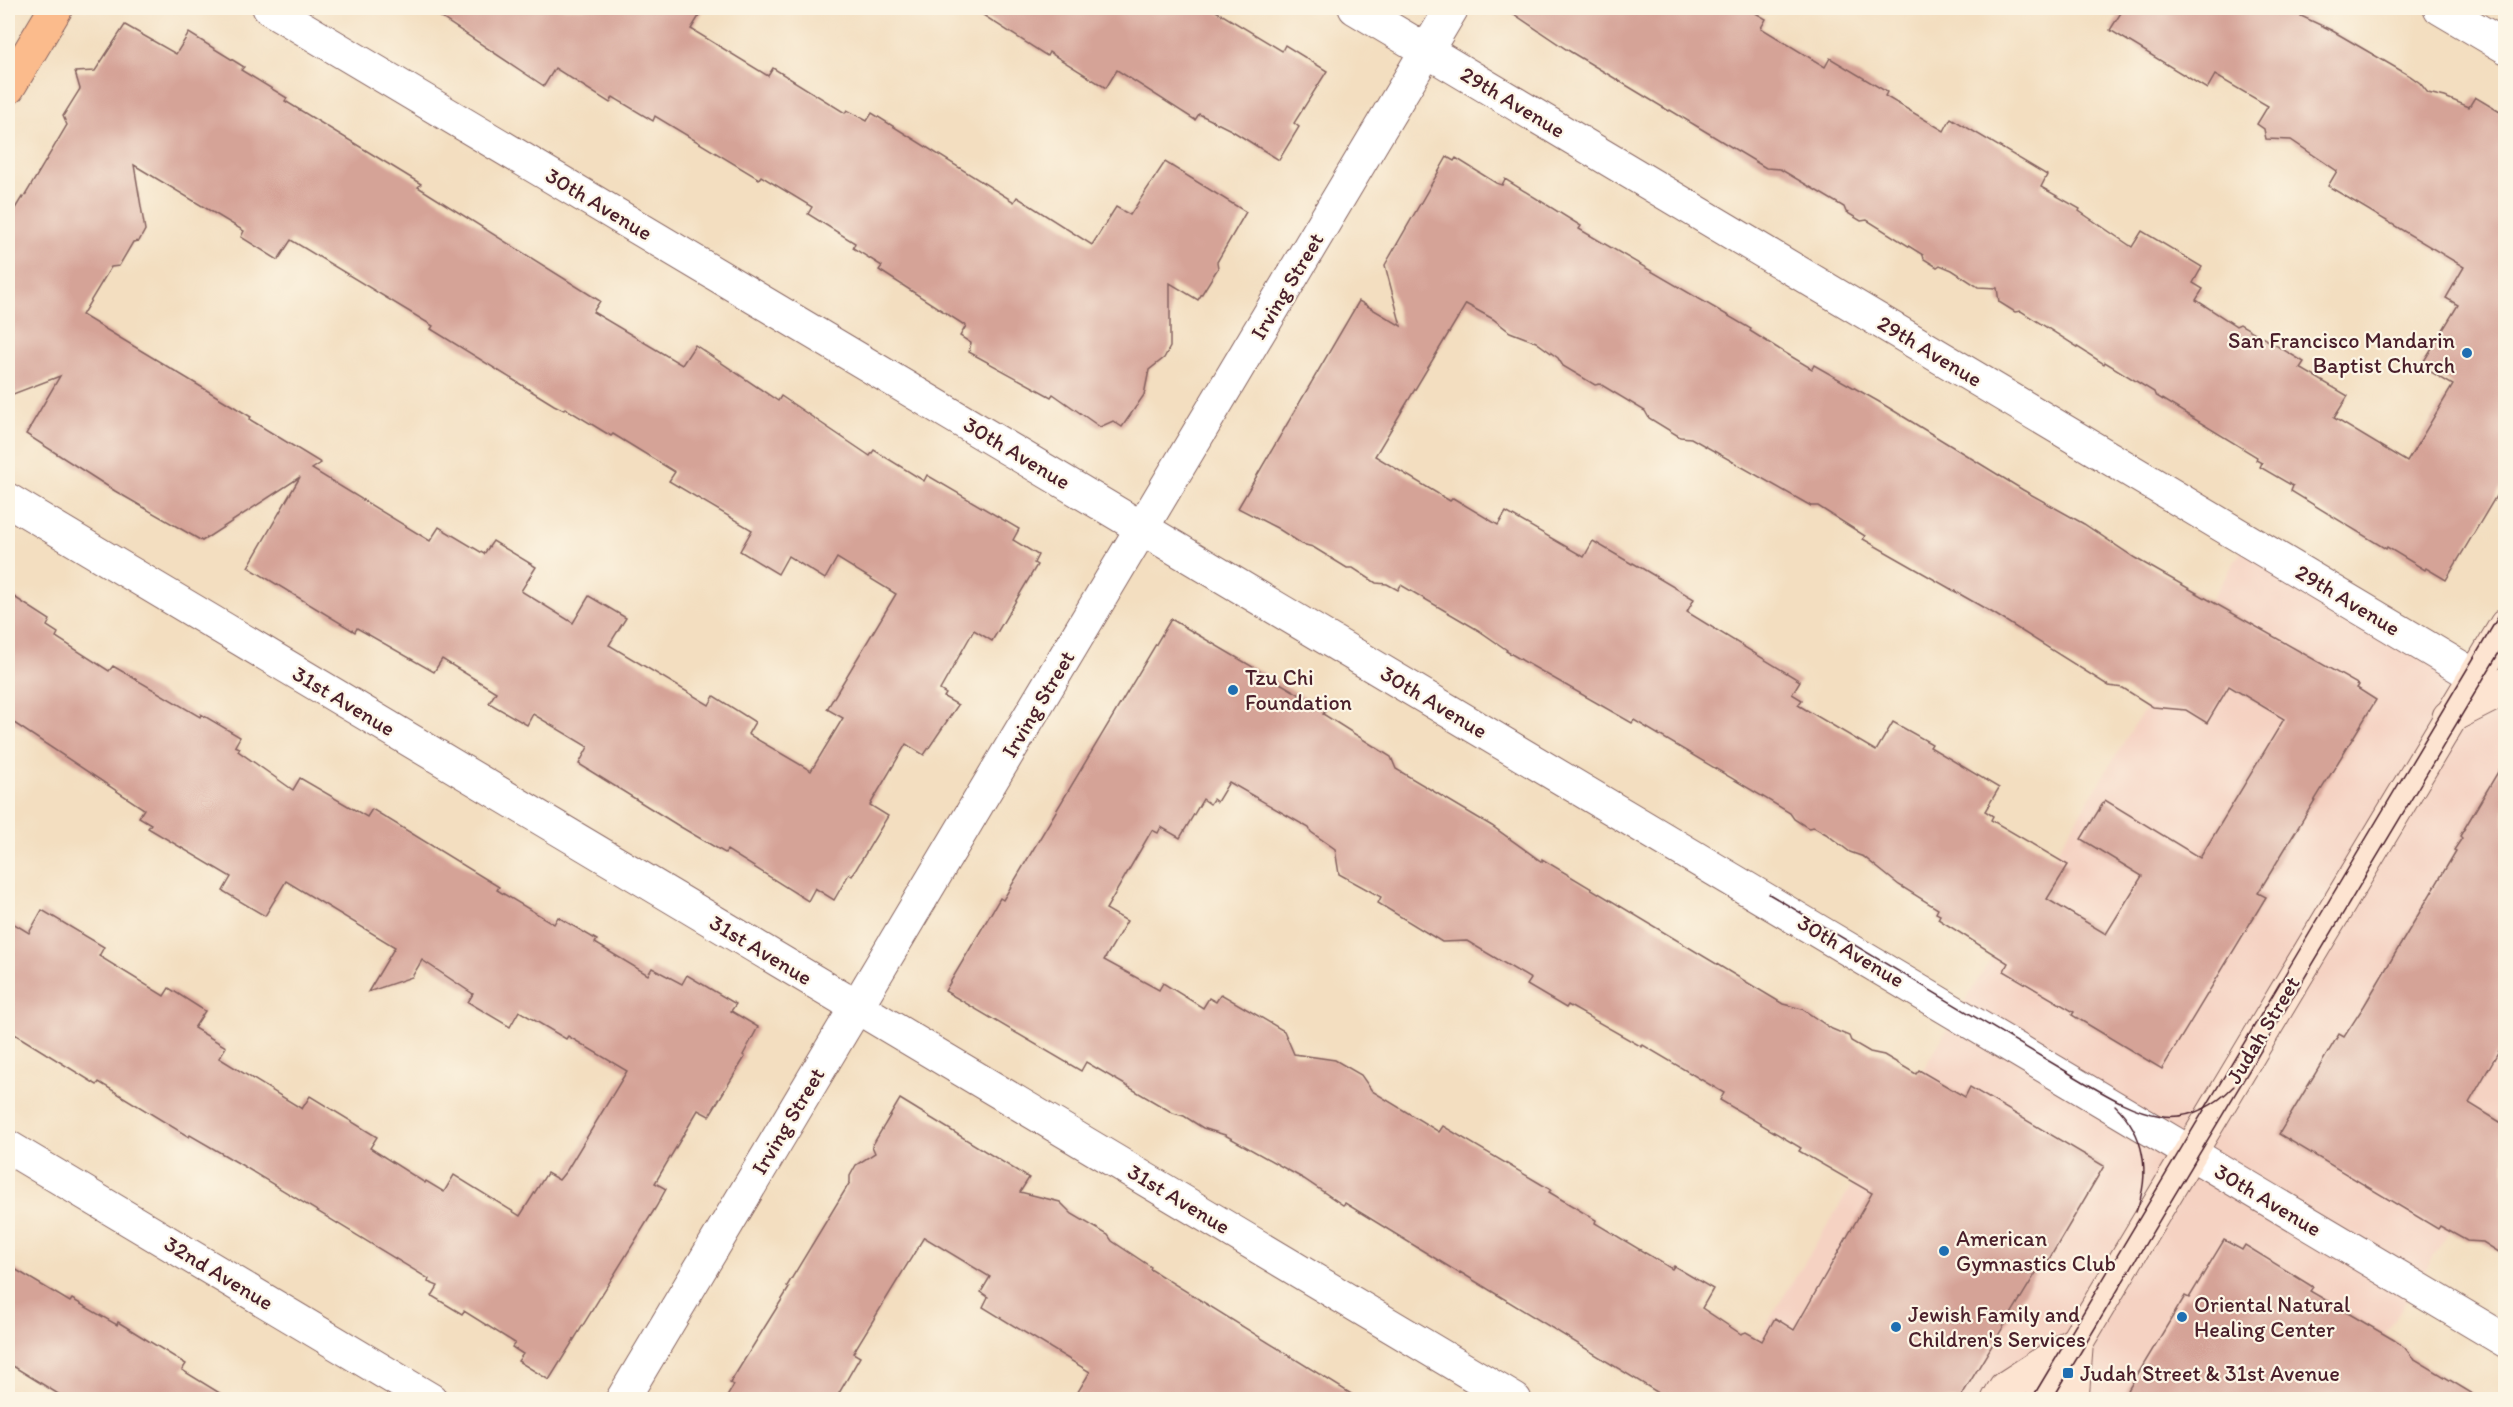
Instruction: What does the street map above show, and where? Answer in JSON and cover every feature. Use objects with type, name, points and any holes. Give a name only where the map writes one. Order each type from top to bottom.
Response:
[{"type":"main road","points":[[8,88],[56,8]]},
{"type":"street","name":"30th Avenue","points":[[269,8],[2505,1341]]},
{"type":"street","name":"29th Avenue","points":[[1355,8],[2496,686]]},
{"type":"street","name":"Irving Street","points":[[622,1400],[1452,8]]},
{"type":"street","points":[[2440,8],[2505,47]]},
{"type":"street","name":"31st Avenue","points":[[8,500],[1515,1400]]},
{"type":"street","name":"Judah Street","points":[[2042,1400],[2450,717],[2496,686],[2505,625]]},
{"type":"street","name":"32nd Avenue","points":[[8,1147],[431,1400]]},
{"type":"street","name":"Judah Street","points":[[1998,1400],[2005,1388],[2076,1342]]},
{"type":"street","name":"Judah Street","points":[[2072,1400],[2076,1342]]},
{"type":"shaded area","points":[[2248,540],[2505,694],[2505,1142],[2345,1399],[1720,1400]]},
{"type":"building","points":[[427,8],[704,8],[691,29],[768,76],[773,68],[845,113],[847,110],[867,121],[872,113],[1014,202],[1017,197],[1092,245],[1116,207],[1130,215],[1165,162],[1246,212],[1217,262],[1218,268],[1198,300],[1170,283],[1170,347],[1164,358],[1149,370],[1144,395],[1122,427],[1113,421],[1100,427],[1053,394],[1051,397],[969,352],[971,343],[960,336],[966,326],[879,270],[882,266],[853,248],[855,243],[808,214],[812,207],[761,176],[759,179],[655,116],[653,121],[613,97],[610,103],[555,68],[544,86]]},
{"type":"building","points":[[972,8],[1211,8],[1282,51],[1285,45],[1327,71],[1294,123],[1299,127],[1279,160],[1231,130],[1199,114],[1195,120],[1117,70],[1106,88],[1049,52],[1047,56]]},
{"type":"building","points":[[1505,8],[1747,8],[1766,19],[1761,28],[1825,67],[1830,58],[1887,92],[1885,96],[1944,131],[1951,118],[2047,175],[2041,187],[2080,209],[2079,211],[2132,247],[2142,231],[2202,267],[2193,283],[2203,289],[2196,300],[2236,326],[2240,324],[2304,362],[2300,368],[2348,396],[2334,418],[2407,462],[2453,385],[2421,366],[2458,305],[2446,298],[2464,267],[2328,186],[2337,171],[2291,140],[2266,139],[2264,129],[2257,124],[2268,106],[2215,75],[2207,89],[2110,30],[2124,8],[2298,8],[2301,16],[2331,30],[2410,76],[2428,93],[2469,107],[2475,97],[2505,115],[2505,481],[2446,580],[2387,547],[2386,549],[2291,491],[2293,486],[2260,467],[2262,463],[2256,460],[2257,457],[2021,311],[2015,312],[1999,302],[1997,288],[1978,287],[1952,270],[1940,265],[1937,267],[1924,259],[1923,255],[1867,220],[1861,221],[1846,212],[1844,207],[1780,169],[1766,168],[1566,49]]},
{"type":"building","points":[[125,25],[176,54],[189,33],[244,67],[241,70],[287,98],[285,101],[421,184],[418,187],[600,301],[593,312],[682,365],[695,345],[778,401],[781,396],[870,456],[874,450],[924,481],[927,475],[1019,529],[1013,540],[1038,555],[1034,563],[1037,565],[992,641],[974,630],[940,690],[946,694],[944,697],[958,705],[924,755],[906,744],[870,805],[888,816],[852,876],[849,874],[834,900],[815,888],[808,901],[727,850],[725,853],[679,826],[579,764],[588,747],[533,714],[527,725],[489,703],[496,692],[442,659],[434,672],[357,628],[355,632],[248,567],[300,477],[202,541],[115,491],[26,434],[60,376],[8,396],[8,220],[67,125],[63,116],[80,89],[75,72],[95,71]],"holes":[[[134,165],[244,231],[241,237],[278,260],[291,240],[433,326],[431,329],[554,405],[564,410],[565,408],[611,436],[613,434],[675,472],[669,481],[752,530],[740,551],[778,574],[788,556],[825,579],[837,558],[896,594],[827,709],[843,718],[811,771],[748,734],[755,722],[714,696],[709,705],[609,645],[626,618],[589,596],[573,623],[521,591],[536,567],[493,541],[484,554],[439,527],[430,541],[312,469],[321,463],[249,419],[251,417],[82,315],[111,267],[119,266],[133,242],[139,241],[145,230]]]},
{"type":"building","points":[[1447,157],[1454,161],[1456,158],[1496,183],[1502,185],[1505,179],[1581,226],[1579,229],[1751,329],[1750,331],[1812,369],[1814,365],[1881,403],[2023,490],[2084,524],[2135,558],[2359,685],[2357,688],[2376,700],[2258,893],[2266,897],[2162,1069],[2072,1015],[2074,1012],[2004,971],[2008,963],[1938,919],[1940,915],[1936,913],[1938,909],[1899,885],[1864,857],[1850,852],[1814,827],[1808,828],[1794,819],[1790,813],[1634,720],[1632,723],[1506,651],[1478,630],[1401,585],[1398,590],[1387,584],[1376,583],[1353,568],[1347,568],[1313,547],[1302,544],[1238,508],[1359,301],[1401,326],[1385,265]],"holes":[[[1466,304],[1493,319],[1510,332],[1536,342],[1558,358],[1563,366],[1595,385],[1600,384],[1645,411],[1649,418],[1680,437],[1691,438],[1811,506],[1818,506],[1865,536],[1863,539],[1993,613],[2109,686],[2123,688],[2153,707],[2186,710],[2207,723],[2229,686],[2284,719],[2200,858],[2105,800],[2081,839],[2142,876],[2106,934],[2047,899],[2068,865],[1991,820],[1993,816],[1985,811],[1999,788],[1930,747],[1932,744],[1893,722],[1876,751],[1798,705],[1802,700],[1792,694],[1800,681],[1687,612],[1694,599],[1633,563],[1593,541],[1584,557],[1506,512],[1498,525],[1453,498],[1450,501],[1375,456]]]},
{"type":"building","points":[[8,593],[50,620],[47,626],[58,633],[56,637],[109,671],[113,666],[200,717],[201,714],[240,737],[235,746],[240,748],[238,751],[293,790],[300,778],[367,817],[372,809],[499,887],[497,890],[554,924],[558,917],[597,940],[595,943],[648,975],[652,968],[682,984],[687,975],[736,1004],[731,1011],[758,1027],[743,1055],[745,1057],[709,1116],[698,1110],[655,1183],[666,1189],[549,1380],[518,1361],[523,1354],[512,1347],[515,1343],[464,1311],[462,1314],[432,1296],[438,1286],[428,1282],[429,1279],[240,1164],[190,1135],[189,1137],[99,1082],[97,1085],[8,1030],[8,920],[29,933],[42,910],[104,947],[99,956],[164,996],[169,988],[205,1011],[194,1028],[226,1047],[219,1058],[302,1109],[310,1096],[377,1137],[370,1148],[425,1183],[426,1181],[444,1192],[454,1175],[520,1216],[547,1173],[559,1180],[567,1170],[627,1071],[568,1036],[566,1039],[519,1011],[510,1027],[468,1002],[473,994],[422,960],[412,977],[368,992],[395,947],[286,881],[265,916],[223,891],[231,877],[148,828],[151,824],[139,817],[144,809],[8,719]]},
{"type":"building","points":[[1171,619],[1326,710],[1323,714],[1391,757],[1396,769],[1492,826],[1542,862],[1542,859],[1783,1004],[1802,1009],[1832,1029],[1849,1036],[1851,1041],[1870,1052],[1884,1055],[1916,1074],[1919,1070],[1965,1097],[1970,1087],[2104,1166],[2048,1261],[2045,1258],[1959,1400],[1670,1400],[1345,1203],[1343,1205],[1304,1179],[1225,1135],[1203,1128],[1184,1116],[1173,1113],[1086,1062],[1081,1071],[945,991],[1000,898],[1003,900]],"holes":[[[1229,782],[1309,828],[1311,832],[1335,849],[1339,874],[1381,897],[1378,903],[1442,942],[1467,941],[1531,979],[1527,985],[1566,1008],[1568,1005],[1642,1047],[1643,1045],[1724,1093],[1720,1100],[1801,1148],[1799,1151],[1872,1193],[1794,1330],[1775,1318],[1762,1341],[1746,1332],[1741,1334],[1702,1308],[1713,1289],[1674,1266],[1672,1269],[1595,1223],[1596,1220],[1549,1192],[1551,1190],[1443,1126],[1439,1132],[1372,1091],[1361,1075],[1335,1060],[1294,1054],[1284,1031],[1221,994],[1216,1002],[1209,998],[1203,1008],[1163,983],[1159,990],[1104,960],[1127,921],[1106,909],[1152,830],[1158,833],[1161,827],[1180,838],[1203,799],[1210,804],[1213,799],[1217,802]]]},
{"type":"building","points":[[2505,760],[2505,1040],[2469,1103],[2505,1125],[2505,1256],[2483,1242],[2467,1241],[2440,1226],[2438,1229],[2279,1134],[2339,1034],[2344,1037],[2364,1006],[2456,851],[2454,850],[2462,838],[2460,836]]},
{"type":"building","points":[[900,1099],[1029,1178],[1020,1192],[1060,1202],[1072,1214],[1108,1235],[1112,1241],[1151,1267],[1150,1269],[1361,1400],[1073,1400],[1090,1372],[983,1307],[988,1297],[981,1292],[990,1277],[924,1237],[853,1353],[860,1357],[835,1400],[725,1400],[734,1385],[730,1383],[789,1288],[787,1286],[850,1182],[850,1176],[856,1165],[875,1153],[872,1146]]},
{"type":"building","points":[[2224,1240],[2242,1250],[2245,1245],[2313,1287],[2310,1291],[2394,1340],[2413,1358],[2483,1400],[2122,1400],[2185,1296],[2189,1298]]},
{"type":"building","points":[[8,1265],[70,1302],[72,1299],[117,1325],[118,1322],[186,1364],[182,1370],[231,1400],[68,1400],[8,1363]]},
{"type":"tram line","points":[[2031,1400],[2506,604]]},
{"type":"tram line","points":[[2052,1400],[2506,641]]},
{"type":"tram line","points":[[1769,894],[2084,1082],[2141,1111],[2159,1116],[2178,1116],[2196,1112],[2215,1102],[2234,1086]]},
{"type":"tram line","points":[[2115,1105],[2133,1128],[2142,1155],[2143,1183],[2136,1212]]},
{"type":"place","name":"San Francisco Mandarin Baptist Church","points":[[2467,353]]},
{"type":"place","name":"Tzu Chi Foundation","points":[[1233,690]]},
{"type":"place","name":"American Gymnastics Club","points":[[1944,1251]]},
{"type":"place","name":"Oriental Natural Healing Center","points":[[2182,1317]]},
{"type":"place","name":"Jewish Family and Children's Services","points":[[1896,1327]]},
{"type":"place","name":"Judah Street & 31st Avenue","points":[[2068,1373]]}]
